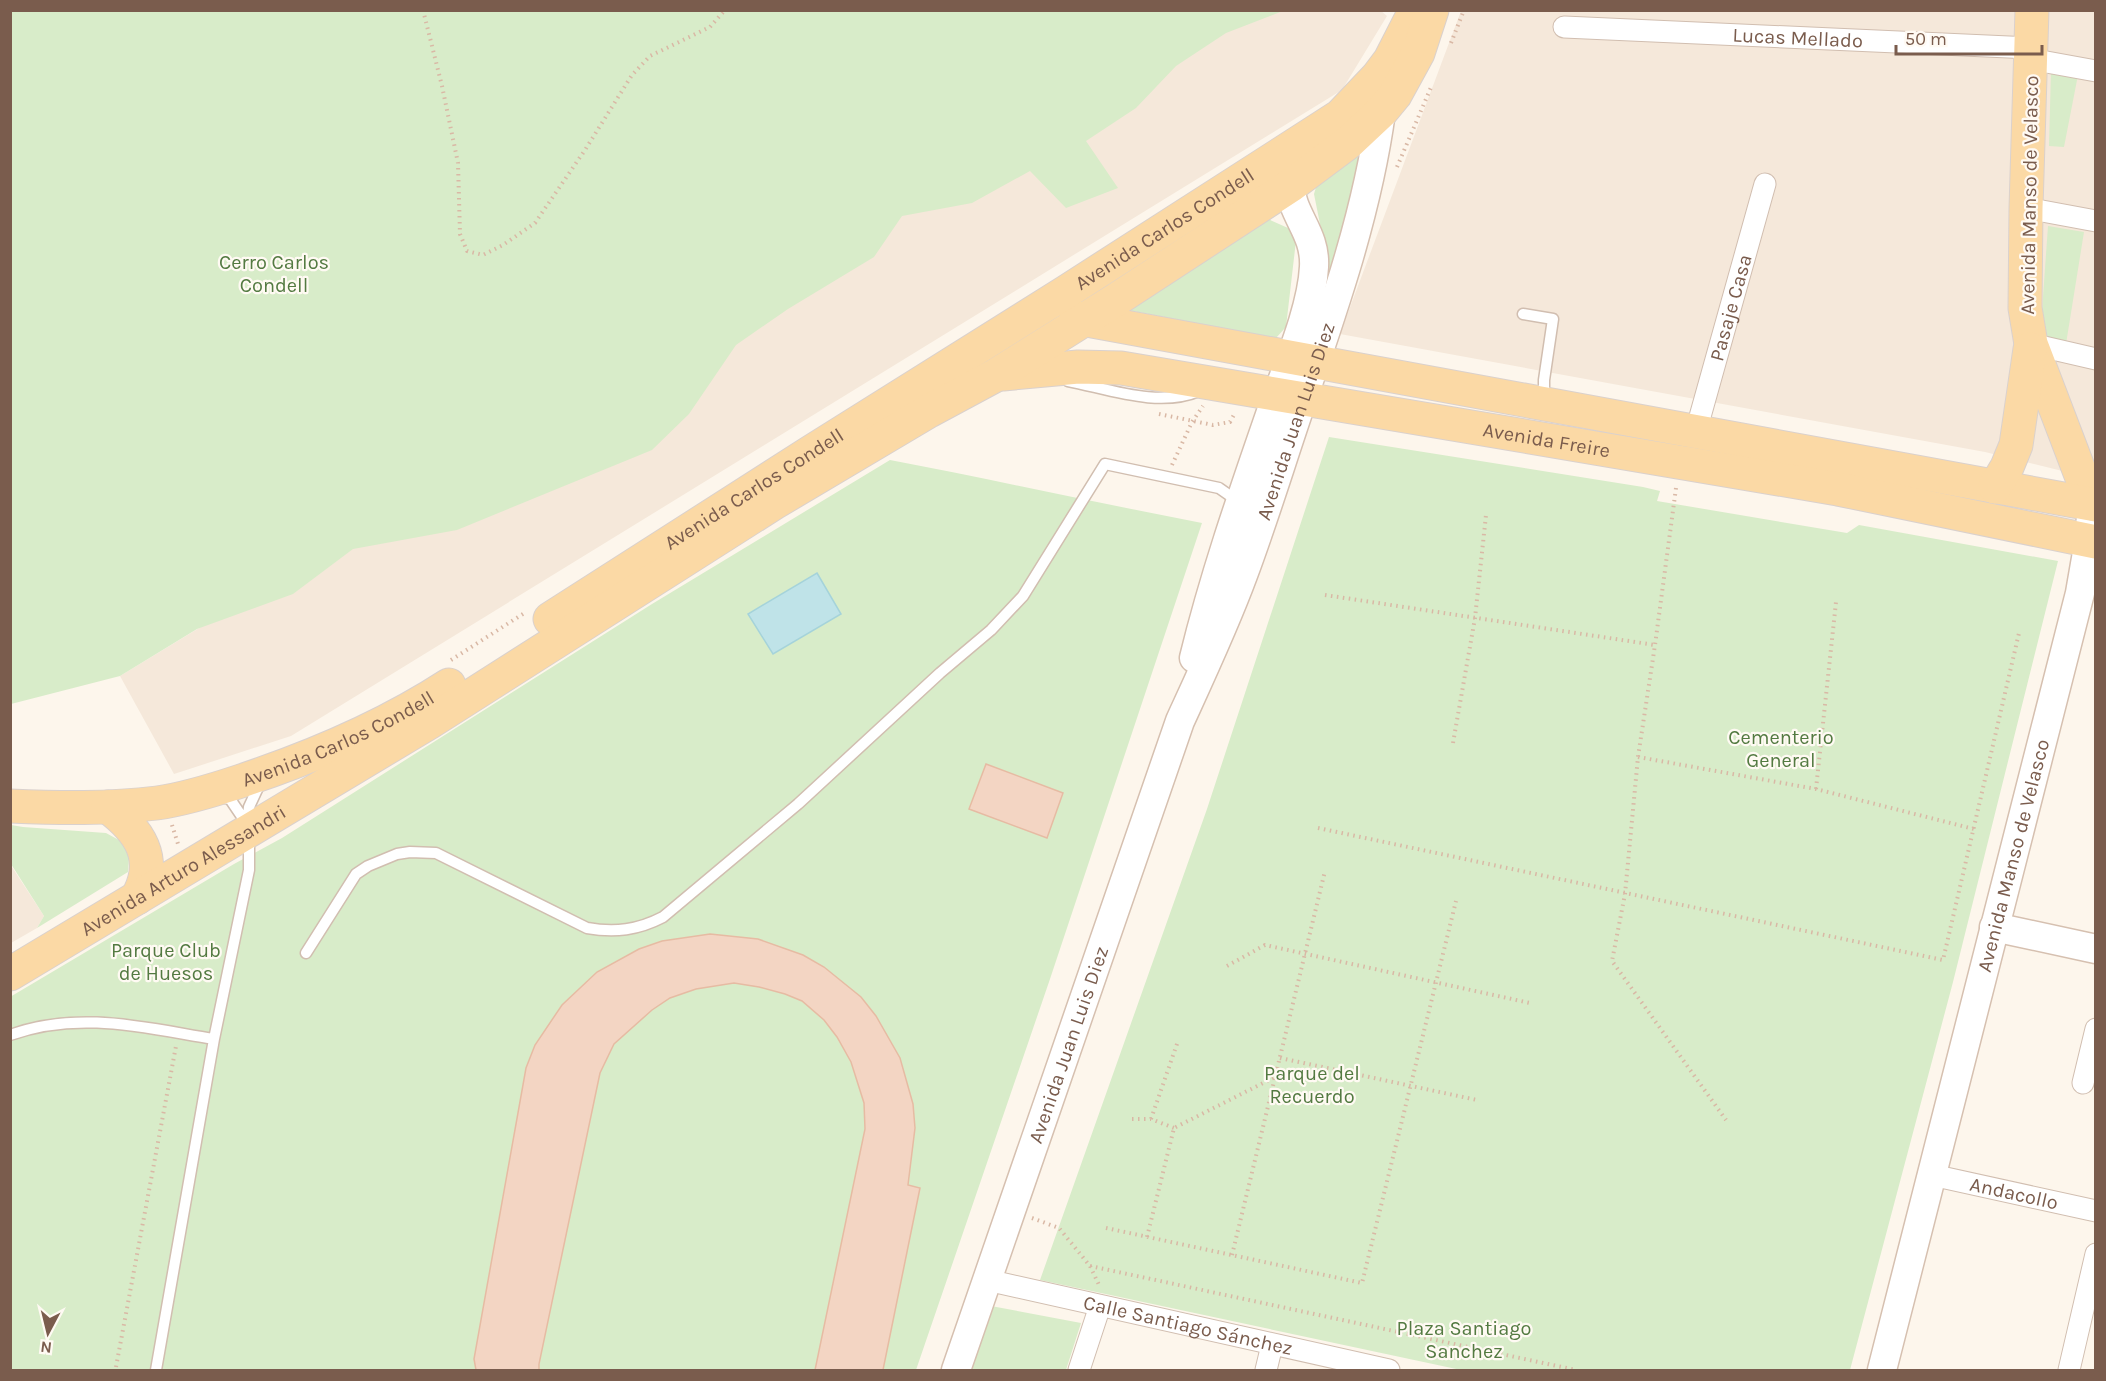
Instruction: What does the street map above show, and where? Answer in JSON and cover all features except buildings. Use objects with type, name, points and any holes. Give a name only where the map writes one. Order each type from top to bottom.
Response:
[{"type":"main road","name":"Avenida Carlos Condell","points":[[10,806],[62,809],[108,807],[159,802],[204,793],[265,773],[321,750],[379,723],[440,690],[1340,116],[1368,89],[1390,60],[1416,10]]},
{"type":"main road","name":"Avenida Carlos Condell","points":[[357,766],[774,503],[929,411],[1009,374],[1086,319],[1290,186],[1349,142],[1381,112],[1395,95],[1413,66],[1424,40],[1432,10]]},
{"type":"main road","name":"Avenida Manso de Velasco","points":[[1882,1371],[2092,542],[2094,505],[2031,344],[2026,317],[2024,286],[2032,10]]},
{"type":"main road","name":"Avenida Juan Luis Diez","points":[[956,1371],[1180,721],[1209,599],[1239,502],[1261,391],[1304,358],[1350,250],[1376,145],[1381,112]]},
{"type":"main road","points":[[1290,186],[1294,161],[1306,138]]},
{"type":"main road","name":"Avenida Juan Luis Diez","points":[[1290,186],[1291,198],[1312,242],[1314,265],[1304,358]]},
{"type":"main road","name":"Avenida Freire","points":[[1028,317],[1056,316],[1086,319],[2094,505]]},
{"type":"main road","name":"Avenida Manso de Velasco","points":[[1995,487],[2016,445],[2031,344]]},
{"type":"main road","name":"Avenida Freire","points":[[1009,374],[1078,368],[1109,368],[1261,391],[1848,491],[2092,542]]},
{"type":"main road","name":"Avenida Juan Luis Diez","points":[[1180,721],[1244,574],[1261,391]]},
{"type":"main road","name":"Avenida Arturo Alessandri","points":[[10,974],[137,898],[248,827],[357,766]]},
{"type":"main road","points":[[108,807],[128,823],[145,852],[147,861],[145,880],[137,898]]},
{"type":"main road","points":[[1994,927],[2096,949]]},
{"type":"street","name":"Lucas Mellado","points":[[1564,27],[2031,54],[2096,71]]},
{"type":"street","name":"Pasaje Casa","points":[[1696,431],[1765,184]]},
{"type":"street","points":[[2026,208],[2096,221]]},
{"type":"street","points":[[2031,344],[2096,359]]},
{"type":"street","points":[[2083,1083],[2096,1029]]},
{"type":"street","name":"Andacollo","points":[[1932,1175],[2096,1211]]},
{"type":"street","points":[[2069,1371],[2096,1254]]},
{"type":"street","name":"Calle Santiago Sánchez","points":[[987,1281],[1389,1371]]},
{"type":"street","points":[[1079,1371],[1100,1306]]},
{"type":"street","points":[[1266,1371],[1272,1345]]},
{"type":"lane","points":[[1523,314],[1553,319],[1544,380],[1544,403]]},
{"type":"lane","points":[[306,954],[356,874],[382,859],[410,852],[436,853],[587,928],[600,931],[626,930],[651,923],[663,917],[798,804],[940,673],[991,630],[1023,596],[1104,464],[1219,488],[1239,502]]},
{"type":"lane","points":[[156,1371],[214,1039],[249,870],[249,807],[265,773]]},
{"type":"lane","points":[[204,793],[230,799],[248,827]]},
{"type":"lane","points":[[10,1035],[54,1023],[83,1021],[108,1022],[214,1039]]},
{"type":"path","points":[[423,10],[458,163],[460,234],[467,251],[483,255],[503,245],[535,223],[585,150],[632,75],[644,62],[650,56],[710,27],[725,10]]},
{"type":"path","points":[[1450,45],[1464,10]]},
{"type":"path","points":[[1367,185],[1396,169],[1436,76]]},
{"type":"path","points":[[1166,477],[1192,422],[1261,391]]},
{"type":"path","points":[[1149,412],[1192,422],[1213,424],[1230,422],[1261,391]]},
{"type":"path","points":[[1679,463],[1638,757],[1625,894],[1612,961],[1726,1120]]},
{"type":"path","points":[[1453,743],[1475,618],[1486,515]]},
{"type":"path","points":[[1325,595],[1655,645]]},
{"type":"path","points":[[1816,789],[1836,602]]},
{"type":"path","points":[[442,666],[533,608]]},
{"type":"path","points":[[1318,828],[1943,960],[2019,633]]},
{"type":"path","points":[[1638,757],[1816,789],[1974,829]]},
{"type":"path","points":[[1233,1255],[1324,871]]},
{"type":"path","points":[[1106,1228],[1362,1283],[1456,901]]},
{"type":"path","points":[[1227,966],[1265,945],[1530,1003]]},
{"type":"path","points":[[116,1367],[178,1033]]},
{"type":"path","points":[[1151,1119],[1178,1041]]},
{"type":"path","points":[[1280,1058],[1477,1100]]},
{"type":"path","points":[[1132,1119],[1151,1119],[1174,1128],[1276,1077]]},
{"type":"path","points":[[1147,1237],[1174,1128]]},
{"type":"path","points":[[1011,1211],[1059,1228],[1090,1266],[1105,1295],[1100,1306]]},
{"type":"path","points":[[1090,1266],[1576,1371]]},
{"type":"shaded area","points":[[1380,10],[1387,16],[1342,90],[291,736],[174,774],[120,676],[1217,11]]},
{"type":"shaded area","points":[[1461,11],[2095,11],[2095,479],[1985,452],[1340,334]]},
{"type":"shaded area","points":[[10,864],[44,916],[37,928],[11,943]]},
{"type":"green space","name":"Cerro Carlos Condell","points":[[11,10],[1283,11],[1226,33],[1176,66],[1136,108],[1086,141],[1118,188],[1066,208],[1030,171],[972,203],[902,216],[874,257],[788,309],[736,345],[689,414],[652,450],[457,530],[353,549],[293,594],[197,629],[120,676],[11,704]]},
{"type":"green space","points":[[2051,70],[2078,75],[2064,147],[2049,146]]},
{"type":"green space","points":[[1360,153],[1360,174],[1327,293],[1323,239],[1314,194],[1316,187]]},
{"type":"green space","points":[[1259,215],[1297,232],[1286,327],[1276,338],[1122,309]]},
{"type":"green space","points":[[2048,226],[2084,232],[2066,344],[2040,339]]},
{"type":"green space","name":"Cementerio General","points":[[1329,437],[1643,487],[1660,491],[1657,501],[1847,533],[1859,525],[2058,561],[1953,982],[1850,1370],[1461,1370],[1040,1280],[1207,809]]},
{"type":"green space","name":"Parque Club de Huesos","points":[[890,460],[1202,523],[1050,979],[916,1370],[11,1370],[10,997],[282,838],[652,604]]},
{"type":"green space","points":[[11,825],[106,833],[130,846],[128,872],[37,928],[44,916],[11,864]]},
{"type":"green space","points":[[991,1306],[1081,1323],[1066,1370],[970,1370]]},
{"type":"water","points":[[817,573],[841,614],[773,654],[748,614]]},
{"type":"park label","name":"Parque del Recuerdo","points":[[1312,1084]]},
{"type":"park label","name":"Plaza Santiago Sanchez","points":[[1464,1340]]}]
